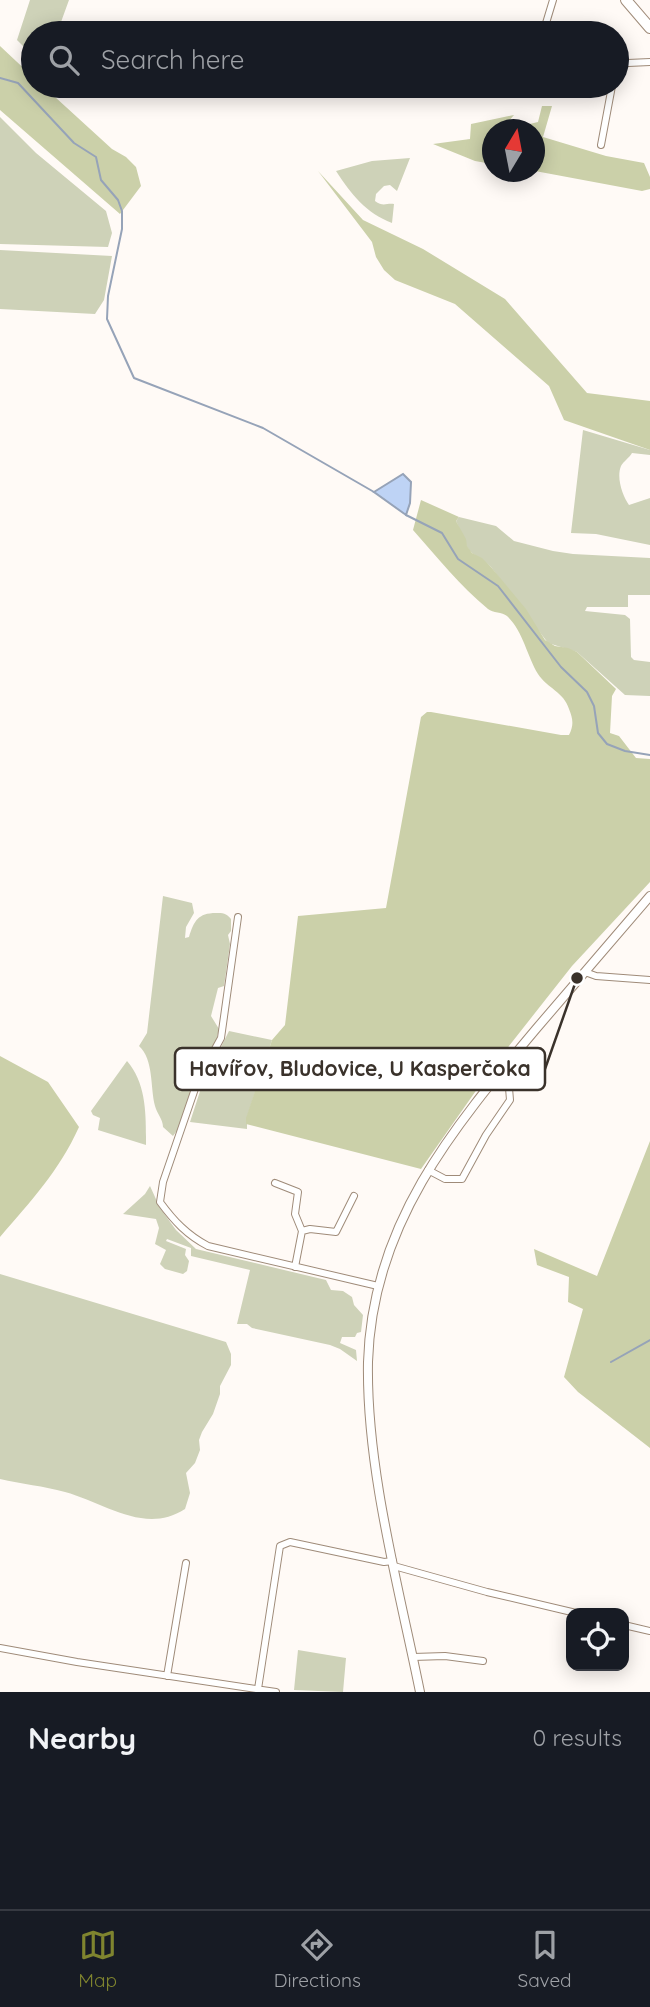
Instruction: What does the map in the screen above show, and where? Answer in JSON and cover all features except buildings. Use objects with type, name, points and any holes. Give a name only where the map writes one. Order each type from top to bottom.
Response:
[{"type":"main road","points":[[626,0],[650,28]]},
{"type":"street","points":[[547,21],[553,0]]},
{"type":"street","points":[[629,63],[650,62]]},
{"type":"street","points":[[601,145],[610,98]]},
{"type":"street","points":[[420,1692],[380,1493],[369,1403],[370,1335],[378,1286],[398,1226],[428,1170],[465,1115],[650,896]]},
{"type":"street","points":[[239,917],[221,1038],[198,1080],[163,1182],[160,1202],[176,1224],[194,1239],[208,1246],[378,1286]]},
{"type":"street","points":[[585,972],[596,976],[650,980]]},
{"type":"street","points":[[428,1170],[445,1179],[461,1179],[510,1100],[509,1088],[496,1077]]},
{"type":"street","points":[[275,1183],[298,1192],[296,1214],[302,1231],[295,1267]]},
{"type":"street","points":[[302,1231],[336,1231],[354,1196]]},
{"type":"street","points":[[258,1689],[280,1546],[290,1542],[394,1563],[566,1610]]},
{"type":"street","points":[[167,1676],[186,1563]]},
{"type":"street","points":[[629,1626],[650,1631]]},
{"type":"street","points":[[0,1648],[276,1692]]},
{"type":"street","points":[[413,1657],[445,1656],[484,1661]]},
{"type":"green space","points":[[30,0],[69,0],[61,21],[23,21]]},
{"type":"green space","points":[[21,28],[21,44],[17,40]]},
{"type":"green space","points":[[0,46],[21,66],[21,98],[56,98],[136,167],[141,186],[120,214],[0,110]]},
{"type":"green space","points":[[542,106],[552,106],[545,130],[545,119],[539,119]]},
{"type":"green space","points":[[514,115],[511,119],[495,119]]},
{"type":"green space","points":[[0,117],[36,153],[106,211],[112,233],[108,247],[0,244]]},
{"type":"green space","points":[[482,122],[482,162],[433,144],[470,139],[471,124]]},
{"type":"green space","points":[[545,138],[606,156],[644,163],[650,177],[650,189],[642,191],[545,173]]},
{"type":"green space","points":[[410,158],[397,191],[390,185],[384,186],[376,194],[375,201],[378,203],[394,204],[392,223],[374,214],[360,202],[336,171],[372,161]]},
{"type":"green space","points":[[318,171],[363,220],[423,249],[505,299],[587,393],[650,401],[650,450],[564,420],[549,386],[455,304],[395,280],[384,270],[376,257],[372,242]]},
{"type":"green space","points":[[0,250],[112,256],[104,300],[95,314],[0,309]]},
{"type":"green space","points":[[583,430],[650,450],[650,455],[632,453],[621,466],[619,476],[629,505],[650,498],[650,545],[596,534],[571,533]]},
{"type":"green space","points":[[421,500],[459,517],[456,521],[467,546],[491,567],[526,609],[545,640],[555,646],[577,652],[616,689],[612,696],[610,733],[619,736],[636,758],[650,759],[650,882],[572,966],[494,1065],[421,1169],[246,1124],[246,1118],[272,1040],[285,1025],[298,916],[386,908],[421,717],[431,712],[561,735],[569,735],[572,728],[567,703],[538,674],[512,622],[507,616],[490,610],[478,600],[413,530]]},
{"type":"green space","points":[[459,517],[496,526],[514,541],[553,551],[650,558],[650,595],[628,595],[628,607],[587,607],[585,611],[625,615],[630,619],[631,657],[634,660],[650,662],[650,696],[625,695],[577,652],[548,643],[491,567],[469,550],[456,521]]},
{"type":"green space","points":[[163,896],[192,903],[194,913],[186,927],[185,938],[189,937],[193,926],[205,914],[223,913],[231,919],[224,986],[218,988],[211,1016],[219,1029],[216,1041],[194,1083],[179,1128],[173,1136],[163,1127],[156,1109],[149,1066],[139,1046],[147,1033]]},
{"type":"green space","points":[[229,1031],[272,1040],[247,1117],[247,1129],[190,1122],[202,1085]]},
{"type":"green space","points":[[0,1056],[48,1082],[79,1127],[53,1172],[0,1237]]},
{"type":"green space","points":[[127,1061],[142,1090],[146,1145],[98,1130],[100,1118],[91,1111]]},
{"type":"green space","points":[[650,1141],[650,1448],[578,1392],[564,1377],[583,1309],[568,1302],[569,1277],[537,1265],[534,1249],[597,1276]]},
{"type":"green space","points":[[150,1186],[160,1208],[176,1230],[196,1249],[326,1280],[331,1290],[343,1291],[352,1297],[354,1305],[363,1315],[361,1332],[355,1337],[342,1337],[340,1343],[356,1350],[357,1361],[330,1345],[252,1328],[247,1324],[237,1324],[250,1270],[191,1256],[191,1248],[167,1239],[166,1241],[186,1249],[185,1255],[189,1261],[187,1271],[183,1274],[165,1269],[160,1264],[166,1250],[155,1244],[159,1228],[156,1219],[123,1214]]},
{"type":"green space","points":[[0,1274],[226,1342],[231,1354],[231,1365],[220,1386],[213,1414],[199,1440],[200,1450],[195,1463],[186,1473],[190,1493],[185,1509],[155,1519],[140,1518],[65,1492],[0,1479]]},
{"type":"green space","points":[[298,1650],[346,1658],[343,1692],[294,1690]]},
{"type":"water","points":[[403,474],[411,482],[410,503],[406,515],[374,492]]},
{"type":"waterway","points":[[0,78],[21,86]]},
{"type":"waterway","points":[[32,98],[74,143],[96,157],[101,180],[118,200],[122,211],[122,229],[108,296],[107,319],[134,378],[263,428],[374,492]]},
{"type":"waterway","points":[[406,515],[442,533],[458,559],[498,586],[561,667],[587,692],[594,706],[598,733],[607,744],[625,751],[650,755]]},
{"type":"waterway","points":[[611,1362],[650,1340]]},
{"type":"place","name":"Havířov, Bludovice, U Kasperčoka","points":[[577,978]]}]
